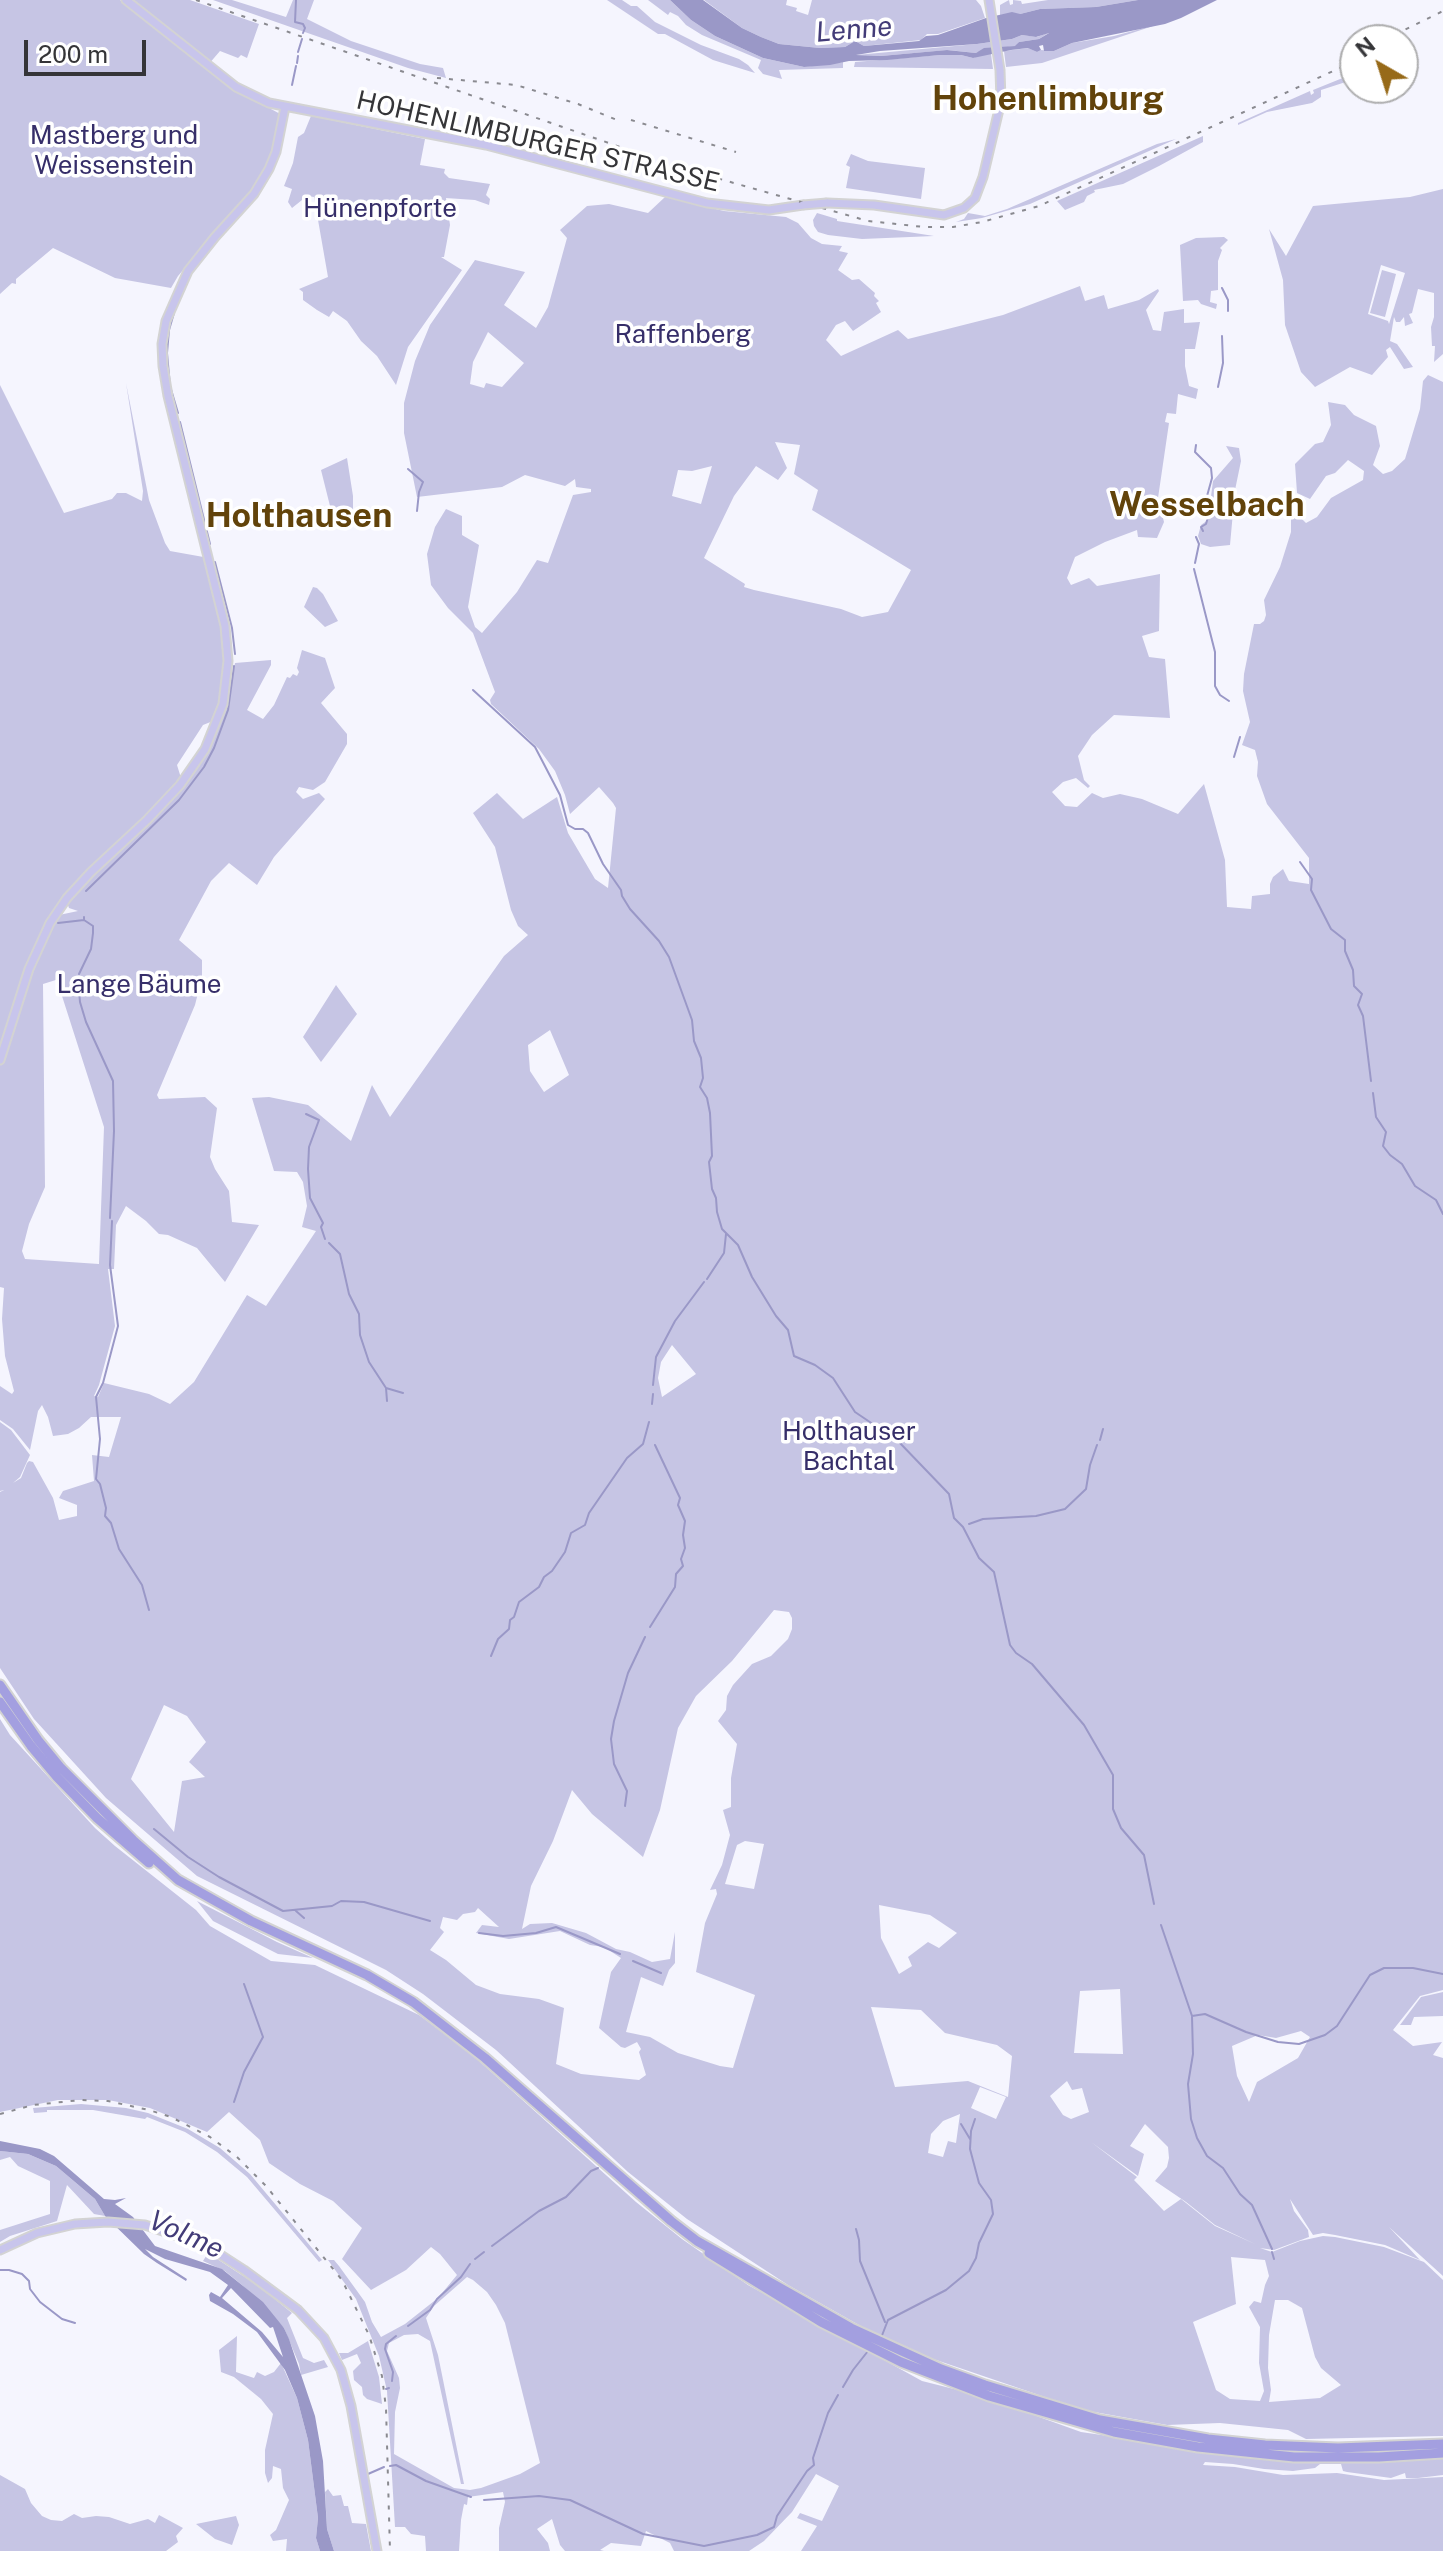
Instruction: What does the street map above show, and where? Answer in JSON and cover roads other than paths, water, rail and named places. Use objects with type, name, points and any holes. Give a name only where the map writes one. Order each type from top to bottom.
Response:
[{"type":"highway","points":[[0,1685],[46,1749],[119,1832]]},
{"type":"highway","points":[[0,1702],[57,1777],[165,1874],[213,1905],[364,1978],[414,2007],[449,2033],[654,2211],[733,2270],[777,2291],[847,2336],[914,2367],[989,2396],[1084,2419],[1114,2432],[1294,2457],[1443,2453]]},
{"type":"highway","points":[[1084,2419],[1208,2439],[1338,2448],[1443,2444]]},
{"type":"highway","points":[[1160,2431],[1188,2429]]},
{"type":"highway","points":[[1301,2439],[1338,2448]]},
{"type":"main road","name":"HOHENLIMBURGER STRASSE","points":[[126,0],[236,87],[256,98],[285,107],[483,145],[707,203],[745,209],[827,203],[874,205],[944,215],[970,203],[979,188],[1001,101],[1000,70],[990,3]]},
{"type":"main road","points":[[0,1060],[33,957],[50,923],[75,888],[180,785],[205,749],[223,704],[228,661],[225,626],[168,396],[162,344],[166,321],[188,271],[254,194],[269,169],[276,152],[285,107]]},
{"type":"main road","points":[[0,2250],[56,2228],[89,2222],[137,2224],[188,2238],[219,2253],[298,2310],[324,2338],[345,2383],[377,2551]]},
{"type":"waterway","points":[[296,0],[295,22],[303,24],[303,33]]},
{"type":"waterway","points":[[298,52],[302,39]]},
{"type":"waterway","points":[[297,63],[298,56]]},
{"type":"waterway","points":[[292,85],[296,66]]},
{"type":"waterway","points":[[184,288],[188,280]]},
{"type":"waterway","name":"Wesselbach","points":[[1222,288],[1228,300],[1228,311]]},
{"type":"waterway","points":[[174,313],[167,353],[170,386],[178,413]]},
{"type":"waterway","name":"Wesselbach","points":[[1218,387],[1223,363],[1222,336]]},
{"type":"waterway","points":[[180,422],[210,544]]},
{"type":"waterway","name":"Wesselbach","points":[[1196,445],[1195,452],[1211,468],[1212,478],[1207,496],[1211,507],[1206,524],[1201,527],[1203,531]]},
{"type":"waterway","points":[[408,469],[423,482],[417,511]]},
{"type":"waterway","name":"Wesselbach","points":[[1195,563],[1199,544],[1196,537]]},
{"type":"waterway","points":[[215,562],[232,628],[235,654]]},
{"type":"waterway","name":"Wesselbach","points":[[1194,569],[1215,652],[1215,686],[1220,695],[1229,701]]},
{"type":"waterway","points":[[86,891],[179,800],[204,767],[228,710],[234,666]]},
{"type":"waterway","points":[[473,690],[535,747],[560,795],[568,825],[588,833],[630,909],[669,957],[692,1020],[694,1041],[701,1058],[703,1078],[700,1087],[707,1098],[710,1113],[712,1189],[722,1229],[738,1245],[752,1277],[788,1330],[794,1356],[815,1365],[833,1378],[855,1412],[898,1441],[949,1494],[954,1518],[963,1527],[979,1558],[994,1572],[1010,1645],[1032,1664],[1084,1725],[1113,1775],[1113,1809],[1121,1828],[1144,1855],[1154,1904]]},
{"type":"waterway","name":"Wesselbach","points":[[1234,757],[1240,737]]},
{"type":"waterway","name":"Wesselbach","points":[[1300,862],[1312,879],[1311,890],[1331,929],[1345,940],[1354,986],[1362,994],[1358,1005],[1363,1016],[1371,1081]]},
{"type":"waterway","points":[[79,974],[91,949],[93,933],[93,926],[84,917]]},
{"type":"waterway","points":[[58,923],[84,920]]},
{"type":"waterway","points":[[78,980],[86,1022],[113,1081],[110,1218]]},
{"type":"waterway","name":"Wesselbach","points":[[1373,1093],[1376,1117],[1386,1132],[1383,1146],[1402,1164],[1415,1186],[1436,1200],[1443,1214]]},
{"type":"waterway","points":[[306,1114],[319,1120],[309,1147],[308,1169],[310,1198],[323,1223],[321,1227],[325,1239]]},
{"type":"waterway","points":[[112,1221],[110,1265],[118,1326],[103,1383],[96,1397],[100,1439],[96,1479],[106,1508],[105,1516],[111,1523],[119,1549],[142,1585],[149,1610]]},
{"type":"waterway","points":[[707,1279],[724,1253],[726,1234]]},
{"type":"waterway","points":[[329,1243],[340,1254],[349,1294],[359,1314],[360,1335],[369,1362],[386,1388],[387,1401]]},
{"type":"waterway","points":[[653,1385],[656,1357],[675,1321],[704,1282]]},
{"type":"waterway","points":[[386,1388],[403,1393]]},
{"type":"waterway","points":[[652,1404],[653,1394]]},
{"type":"waterway","points":[[491,1656],[498,1639],[509,1629],[519,1602],[539,1587],[544,1577],[552,1571],[565,1552],[571,1533],[585,1525],[589,1513],[627,1458],[643,1444],[649,1422]]},
{"type":"waterway","points":[[1100,1440],[1103,1429]]},
{"type":"waterway","points":[[650,1627],[675,1587],[676,1574],[683,1566],[681,1559],[685,1548],[685,1521],[678,1505],[680,1498],[655,1445]]},
{"type":"waterway","points":[[969,1524],[983,1519],[1036,1516],[1065,1509],[1086,1489],[1097,1445]]},
{"type":"waterway","points":[[625,1806],[627,1791],[614,1764],[611,1739],[628,1673],[645,1637]]},
{"type":"waterway","points":[[154,1829],[219,1877],[283,1911],[332,1906],[341,1901],[364,1902],[430,1921]]},
{"type":"waterway","points":[[296,1911],[304,1918]]},
{"type":"waterway","points":[[1161,1925],[1192,2016],[1205,2014],[1278,2042],[1299,2044],[1325,2035],[1337,2026],[1370,1975],[1384,1968],[1413,1968],[1443,1974]]},
{"type":"waterway","points":[[479,1933],[503,1936],[536,1933],[556,1927],[620,1954]]},
{"type":"waterway","points":[[633,1961],[661,1973]]},
{"type":"waterway","points":[[234,2102],[244,2072],[263,2037],[244,1984]]},
{"type":"waterway","points":[[1192,2017],[1193,2054],[1188,2084],[1191,2119],[1197,2138],[1207,2156],[1223,2168],[1240,2194],[1252,2205],[1272,2249]]},
{"type":"waterway","points":[[881,2338],[888,2320],[946,2290],[969,2271],[976,2258],[979,2243],[993,2214],[991,2200],[979,2183],[970,2149],[975,2119]]},
{"type":"waterway","points":[[961,2124],[970,2139]]},
{"type":"waterway","points":[[492,2246],[539,2211],[566,2197],[591,2171],[598,2168]]},
{"type":"waterway","points":[[856,2229],[860,2261],[885,2322]]},
{"type":"waterway","points":[[475,2259],[484,2252]]},
{"type":"waterway","points":[[1272,2252],[1274,2259]]},
{"type":"waterway","points":[[408,2326],[430,2310],[470,2264]]},
{"type":"waterway","points":[[0,2270],[22,2274],[40,2302],[62,2319],[75,2323]]},
{"type":"waterway","points":[[392,2381],[393,2372],[385,2349],[386,2344],[396,2336]]},
{"type":"waterway","points":[[843,2387],[868,2351]]},
{"type":"waterway","points":[[484,2500],[539,2496],[570,2500],[643,2534],[704,2546],[757,2535],[774,2527],[777,2516],[814,2465],[813,2458],[828,2413],[838,2395]]},
{"type":"waterway","points":[[390,2466],[396,2465],[426,2481],[471,2497]]},
{"type":"waterway","points":[[368,2474],[384,2467]]},
{"type":"railway","points":[[196,0],[681,168],[868,221],[924,227],[953,227],[982,222],[1039,206],[1339,68]]},
{"type":"railway","points":[[1417,24],[1443,11]]},
{"type":"railway","points":[[437,78],[516,85],[617,120]]},
{"type":"railway","points":[[631,120],[736,152]]},
{"type":"railway","points":[[0,2114],[33,2105],[81,2100],[108,2101],[149,2110],[171,2117],[210,2137],[237,2157],[266,2186],[342,2280],[369,2335],[382,2376],[386,2408],[390,2551]]},
{"type":"district","name":"Hohenlimburg","points":[[1048,100]]},
{"type":"district","name":"Wesselbach","points":[[1207,506]]},
{"type":"district","name":"Holthausen","points":[[299,517]]},
{"type":"water label","name":"Lenne","points":[[854,30]]},
{"type":"water label","name":"Volme","points":[[186,2235]]},
{"type":"park label","name":"Mastberg und Weissenstein","points":[[114,151]]},
{"type":"park label","name":"Hünenpforte","points":[[380,209]]},
{"type":"park label","name":"Raffenberg","points":[[683,335]]},
{"type":"park label","name":"Lange Bäume","points":[[139,985]]},
{"type":"park label","name":"Holthauser Bachtal","points":[[849,1447]]}]
